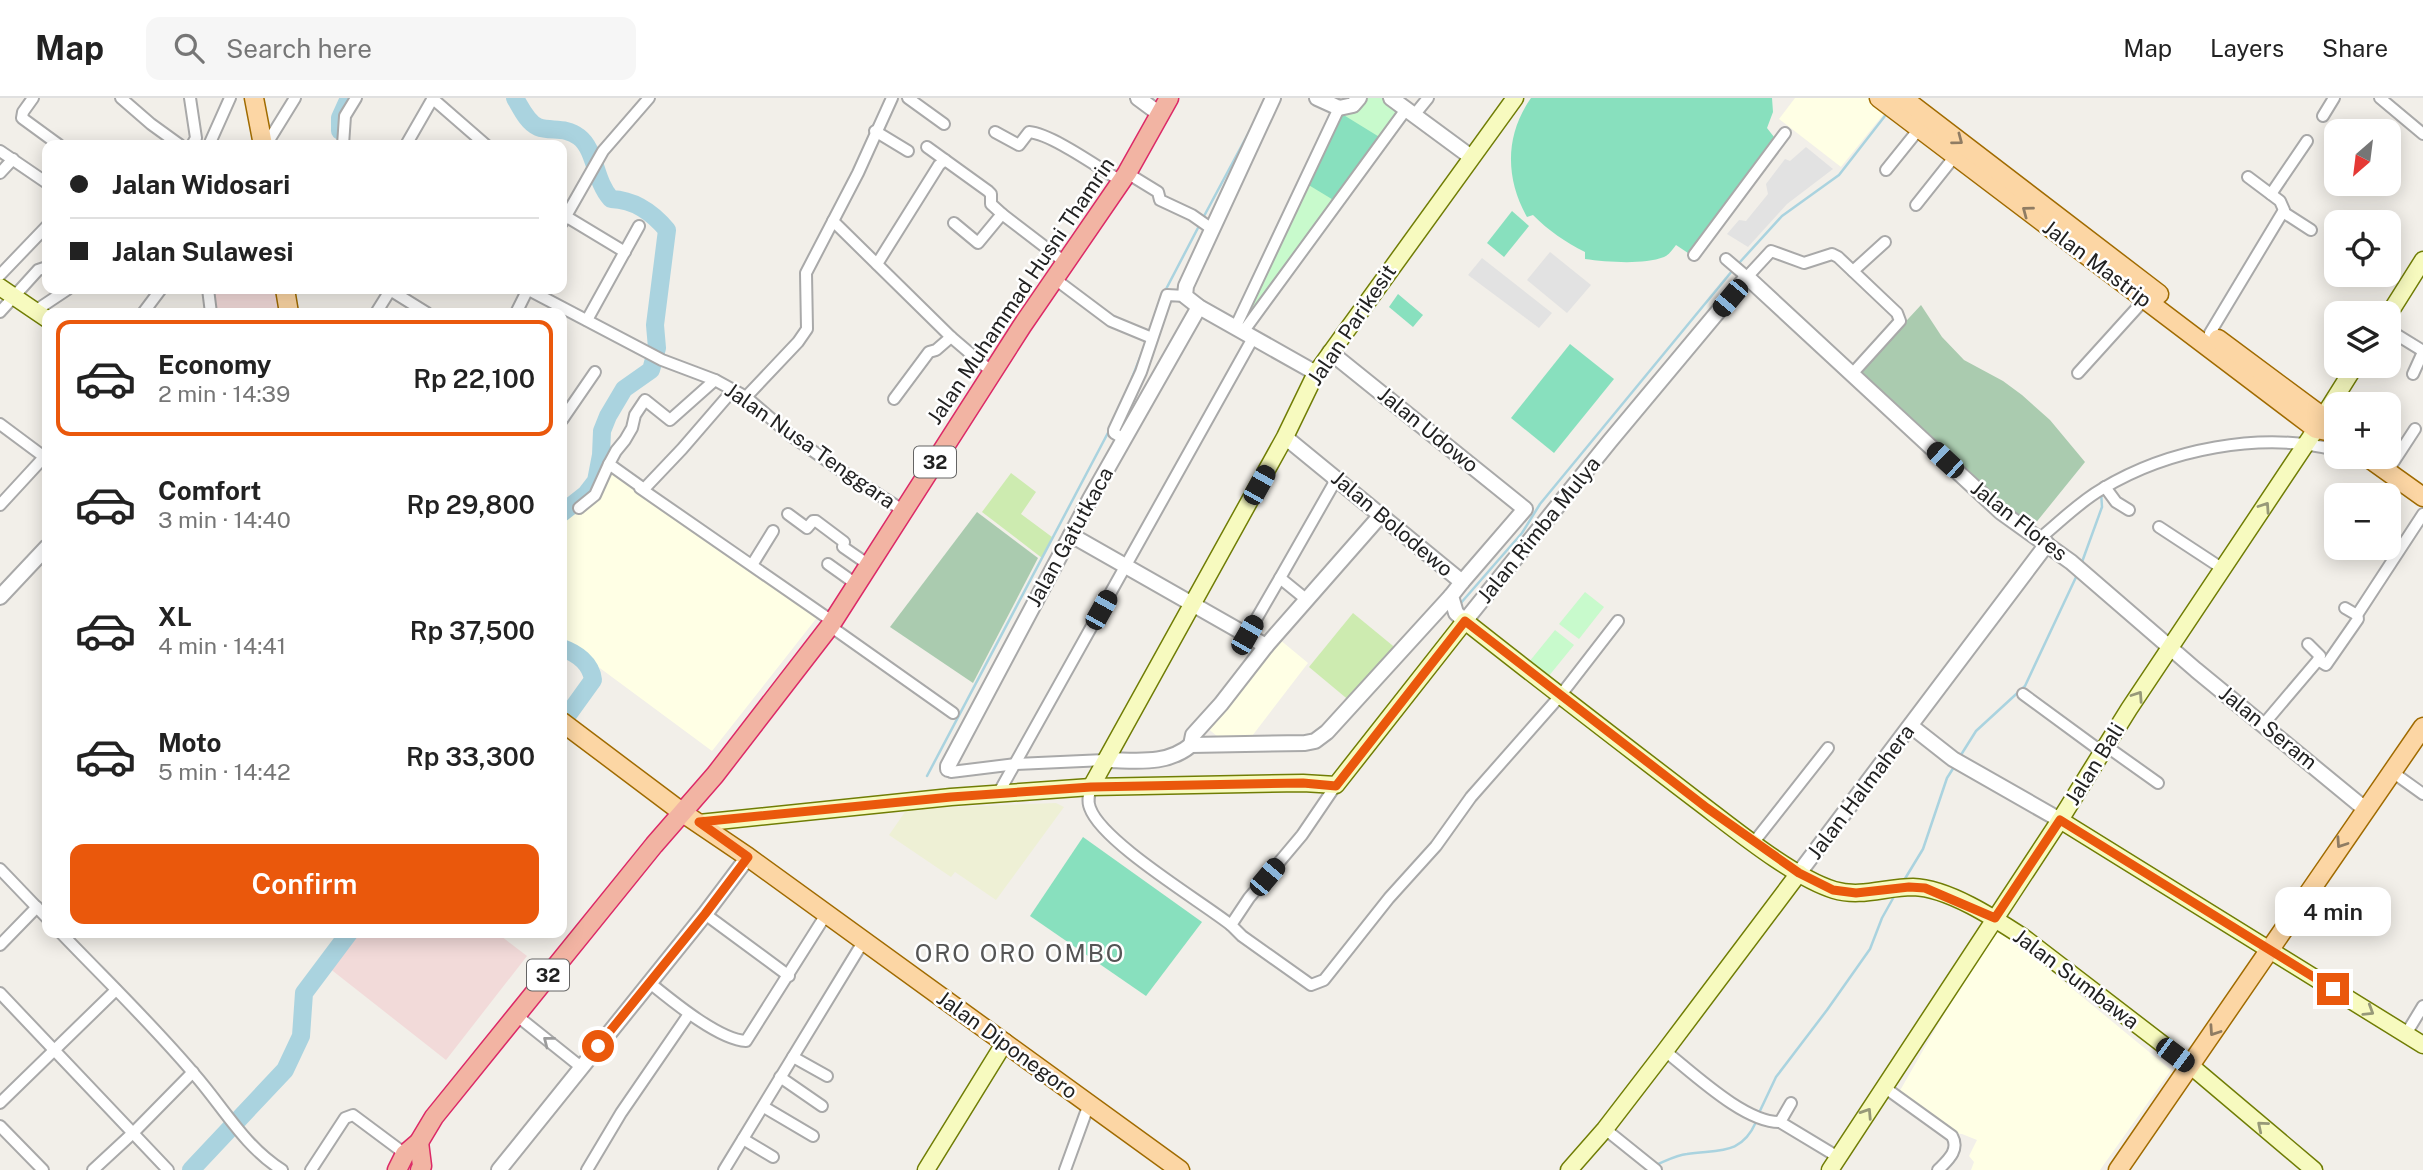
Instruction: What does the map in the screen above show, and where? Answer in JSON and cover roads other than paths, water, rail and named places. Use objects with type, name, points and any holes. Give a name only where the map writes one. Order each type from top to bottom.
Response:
[{"type":"highway","name":"Jalan Muhammad Husni Thamrin","points":[[691,818],[763,714],[831,623],[992,372],[1124,177],[1169,98]]},
{"type":"highway","name":"32","points":[[401,1162],[419,1142],[433,1117],[654,845],[691,818]]},
{"type":"highway","points":[[419,1142],[424,1169]]},
{"type":"main road","points":[[254,98],[264,140]]},
{"type":"main road","name":"Jalan Parikesit","points":[[1091,787],[1285,437],[1316,373],[1515,98]]},
{"type":"main road","name":"Jalan Mastrip","points":[[1894,102],[1919,129],[2210,333],[2324,426]]},
{"type":"main road","name":"Jalan Mastrip","points":[[1894,102],[2104,261],[2146,299],[2324,426]]},
{"type":"main road","points":[[2397,301],[2423,260]]},
{"type":"main road","points":[[0,287],[41,315]]},
{"type":"main road","name":"Jalan Bali","points":[[1834,1163],[2305,445],[2324,430]]},
{"type":"main road","points":[[2382,469],[2423,497]]},
{"type":"main road","points":[[1465,621],[1560,696],[1799,873]]},
{"type":"main road","name":"Jalan Rimba Mulya","points":[[1336,786],[1465,621]]},
{"type":"main road","name":"Jalan Diponegoro","points":[[567,726],[1180,1170]]},
{"type":"main road","points":[[2118,1170],[2423,727]]},
{"type":"main road","points":[[691,818],[1091,787],[1303,783],[1336,786]]},
{"type":"main road","points":[[2060,820],[2423,1045]]},
{"type":"main road","name":"Jalan Sumbawa","points":[[1799,873],[1833,890],[1856,893],[1909,887],[1925,888],[1995,918],[2191,1066],[2307,1168]]},
{"type":"main road","name":"Jalan Halmahera","points":[[1569,1170],[1605,1129],[1799,873]]},
{"type":"main road","points":[[926,1170],[1005,1042]]},
{"type":"street","points":[[33,98],[24,110],[22,118],[52,140]]},
{"type":"street","points":[[121,98],[173,140]]},
{"type":"street","points":[[190,98],[195,140]]},
{"type":"street","points":[[211,140],[230,98]]},
{"type":"street","points":[[268,140],[295,98]]},
{"type":"street","points":[[343,140],[345,116],[356,98]]},
{"type":"street","points":[[409,140],[433,98],[480,140]]},
{"type":"street","points":[[567,211],[598,158],[649,98]]},
{"type":"street","points":[[746,397],[807,329],[806,273],[858,173],[892,98]]},
{"type":"street","points":[[908,98],[944,124]]},
{"type":"street","points":[[1138,98],[1161,115]]},
{"type":"street","points":[[1181,292],[1273,98]]},
{"type":"street","points":[[1317,98],[1339,108],[1353,105],[1359,98]]},
{"type":"street","points":[[1391,98],[1471,157]]},
{"type":"street","points":[[1244,333],[1411,111],[1428,98]]},
{"type":"street","points":[[2323,116],[2334,98]]},
{"type":"street","points":[[2380,98],[2423,134]]},
{"type":"street","points":[[998,794],[1125,565],[1244,333],[1339,108]]},
{"type":"street","points":[[1886,170],[1919,129]]},
{"type":"street","points":[[875,131],[908,151]]},
{"type":"street","points":[[995,132],[1019,145],[1029,132],[1055,141],[1158,192],[1160,200],[1192,215],[1212,229]]},
{"type":"street","points":[[1693,255],[1785,134]]},
{"type":"street","points":[[2271,194],[2307,141]]},
{"type":"street","points":[[927,147],[988,191],[991,194],[991,204],[1066,263]]},
{"type":"street","points":[[0,151],[42,179]]},
{"type":"street","points":[[1916,205],[1955,156]]},
{"type":"street","points":[[0,173],[13,159]]},
{"type":"street","points":[[877,264],[939,165],[945,160]]},
{"type":"street","points":[[2210,333],[2285,208],[2248,177]]},
{"type":"street","points":[[2283,212],[2311,230]]},
{"type":"street","points":[[954,223],[978,243],[1002,214]]},
{"type":"street","points":[[567,220],[625,252]]},
{"type":"street","points":[[833,221],[951,337],[992,372]]},
{"type":"street","points":[[587,320],[639,226]]},
{"type":"street","points":[[0,275],[42,231]]},
{"type":"street","points":[[1853,271],[1885,242]]},
{"type":"street","points":[[1726,259],[1746,276],[1771,251],[1804,262],[1832,254],[1853,271],[1897,313],[1900,321],[1852,374]]},
{"type":"street","points":[[0,312],[42,269]]},
{"type":"street","name":"Jalan Flores","points":[[1746,276],[2001,512],[2085,573],[2171,648]]},
{"type":"street","name":"Jalan Rimba Mulya","points":[[1465,621],[1746,276]]},
{"type":"street","points":[[1055,279],[1111,321],[1149,337]]},
{"type":"street","points":[[1181,292],[1199,307],[1316,373]]},
{"type":"street","points":[[1124,439],[1114,433],[1114,430],[1140,372],[1149,337],[1167,295],[1181,292]]},
{"type":"street","points":[[48,308],[63,294]]},
{"type":"street","points":[[398,294],[420,308]]},
{"type":"street","name":"Jalan Nusa Tenggara","points":[[538,294],[564,308]]},
{"type":"street","points":[[2078,373],[2146,299]]},
{"type":"street","name":"Jalan Gatutkaca","points":[[948,769],[1124,439],[1199,307]]},
{"type":"street","name":"Jalan Nusa Tenggara","points":[[567,309],[662,360],[715,380],[746,397],[790,435],[904,511]]},
{"type":"street","points":[[894,399],[929,352],[939,348],[951,337]]},
{"type":"street","points":[[2401,338],[2423,352],[2413,374]]},
{"type":"street","name":"Jalan Udowo","points":[[1330,352],[1525,509],[1462,582]]},
{"type":"street","points":[[567,413],[595,372]]},
{"type":"street","points":[[579,508],[595,495],[645,400],[670,420],[715,380]]},
{"type":"street","points":[[640,488],[644,489],[682,449],[733,390]]},
{"type":"street","points":[[0,424],[42,454]]},
{"type":"street","points":[[2401,440],[2415,429]]},
{"type":"street","name":"Jalan Bolodewo","points":[[1285,437],[1462,582],[1451,596],[1456,613],[1465,621]]},
{"type":"street","points":[[2043,542],[2091,496],[2143,468],[2225,445],[2251,443],[2324,448]]},
{"type":"street","points":[[0,505],[42,461]]},
{"type":"street","points":[[609,464],[953,713]]},
{"type":"street","points":[[1247,635],[1337,478]]},
{"type":"street","points":[[2104,487],[2116,502],[2129,510]]},
{"type":"street","points":[[788,514],[807,528],[816,521],[844,542],[843,547],[869,565]]},
{"type":"street","points":[[2318,660],[2326,665],[2423,514]]},
{"type":"street","points":[[948,769],[951,772],[1016,764],[1105,760],[1162,761],[1180,754],[1191,744],[1193,735],[1266,646],[1381,515]]},
{"type":"street","points":[[2159,527],[2223,569]]},
{"type":"street","points":[[752,565],[773,531]]},
{"type":"street","points":[[1072,535],[1266,646]]},
{"type":"street","name":"Jalan Halmahera","points":[[1799,873],[1911,726],[2043,542]]},
{"type":"street","points":[[0,597],[42,552]]},
{"type":"street","points":[[828,564],[856,584]]},
{"type":"street","points":[[1280,578],[1307,600]]},
{"type":"street","points":[[1191,744],[1315,741],[1327,732],[1451,596]]},
{"type":"street","points":[[2345,608],[2357,615]]},
{"type":"street","points":[[1091,787],[1088,802],[1090,810],[1108,833],[1311,985],[1324,980],[1389,898],[1436,846],[1471,797],[1560,696],[1618,621]]},
{"type":"street","points":[[2263,725],[2318,660],[2320,656],[2308,644]]},
{"type":"street","name":"Jalan Seram","points":[[2171,648],[2365,808]]},
{"type":"street","points":[[2022,694],[2158,783]]},
{"type":"street","points":[[1911,726],[1956,761],[2060,820]]},
{"type":"street","points":[[1754,842],[1828,748]]},
{"type":"street","points":[[2391,771],[2423,794]]},
{"type":"street","points":[[1231,925],[1302,835],[1336,786]]},
{"type":"street","points":[[499,1170],[748,857]]},
{"type":"street","points":[[0,869],[42,913]]},
{"type":"street","points":[[0,945],[37,908]]},
{"type":"street","points":[[650,983],[689,1014],[732,1037],[746,1041],[827,913]]},
{"type":"street","points":[[705,914],[789,975]]},
{"type":"street","points":[[66,938],[193,1072],[264,1157],[282,1170]]},
{"type":"street","points":[[724,1170],[863,942]]},
{"type":"street","points":[[0,1104],[116,990]]},
{"type":"street","points":[[0,993],[168,1170]]},
{"type":"street","points":[[2406,1034],[2423,1006]]},
{"type":"street","points":[[587,1170],[621,1113],[689,1014]]},
{"type":"street","points":[[516,1015],[581,1067]]},
{"type":"street","points":[[1665,1051],[1735,1105],[1756,1117],[1780,1122],[1834,1163]]},
{"type":"street","points":[[793,1057],[827,1076]]},
{"type":"street","points":[[93,1170],[193,1072]]},
{"type":"street","points":[[780,1077],[822,1106]]},
{"type":"street","points":[[1884,1087],[1952,1136],[1955,1148],[1951,1157],[1938,1170]]},
{"type":"street","points":[[1780,1122],[1791,1103]]},
{"type":"street","points":[[1065,1170],[1089,1104]]},
{"type":"street","points":[[764,1107],[813,1136]]},
{"type":"street","points":[[310,1170],[345,1118],[353,1115],[401,1162],[424,1169]]},
{"type":"street","points":[[0,1126],[43,1170]]},
{"type":"street","points":[[1605,1129],[1653,1167]]},
{"type":"street","points":[[743,1139],[774,1157]]},
{"type":"street","points":[[150,1170],[158,1160]]},
{"type":"waterway","points":[[340,131],[340,118],[349,98]]},
{"type":"waterway","points":[[515,98],[534,125],[569,132],[585,143],[601,183],[611,199],[642,208],[667,230],[655,325],[657,348],[651,370],[624,389],[602,431],[596,481],[586,494],[567,509]]},
{"type":"waterway","points":[[1740,262],[1782,216],[1839,175],[1888,112]]},
{"type":"waterway","points":[[1203,218],[1256,119]]},
{"type":"waterway","points":[[1164,293],[1200,224]]},
{"type":"waterway","points":[[1460,604],[1522,533],[1540,504],[1732,271]]},
{"type":"waterway","points":[[1132,378],[1145,345]]},
{"type":"waterway","points":[[927,776],[1110,429]]},
{"type":"waterway","points":[[2082,562],[2102,507],[2101,492]]},
{"type":"waterway","points":[[1959,758],[1976,731],[2025,686],[2077,575]]},
{"type":"waterway","points":[[567,650],[582,660],[593,680],[567,716]]},
{"type":"waterway","points":[[1903,882],[1923,849],[1947,778],[1954,767]]},
{"type":"waterway","points":[[1758,1115],[1776,1077],[1870,949],[1882,918],[1896,893]]},
{"type":"waterway","points":[[191,1170],[285,1070],[301,1036],[304,993],[345,938]]},
{"type":"waterway","points":[[1656,1165],[1683,1155],[1736,1146],[1750,1133],[1756,1122]]},
{"type":"district","name":"ORO ORO OMBO","points":[[1020,954]]}]
